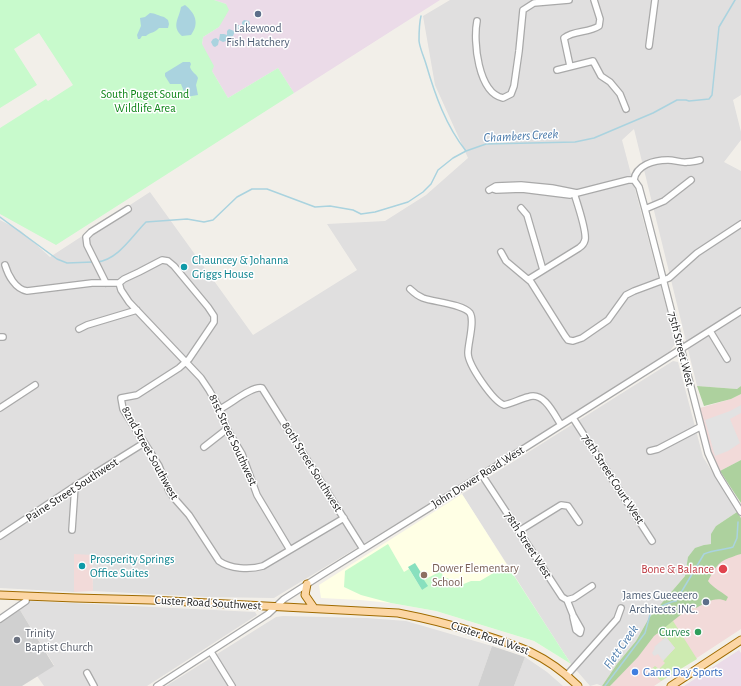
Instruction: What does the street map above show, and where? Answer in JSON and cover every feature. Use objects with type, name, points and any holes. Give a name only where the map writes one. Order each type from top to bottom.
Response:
[{"type":"main road","points":[[307,584],[305,595],[314,608]]},
{"type":"main road","name":"Custer Road Southwest","points":[[0,595],[151,600],[314,608],[387,612],[416,616]]},
{"type":"main road","name":"Custer Road West","points":[[416,616],[429,618],[519,646],[548,661],[568,675],[578,686]]},
{"type":"main road","points":[[671,686],[741,640]]},
{"type":"street","points":[[477,21],[477,50],[482,76],[488,87],[497,96],[503,98],[511,94],[514,86],[523,10],[534,3],[569,0]]},
{"type":"street","points":[[570,66],[564,38],[570,34],[592,29],[598,26],[600,19],[594,0]]},
{"type":"street","points":[[649,46],[655,0]]},
{"type":"street","points":[[557,70],[589,61],[595,62],[601,76],[610,82],[620,94],[626,109]]},
{"type":"street","points":[[491,189],[522,189],[570,195],[628,180],[634,180],[638,169],[648,164],[663,160],[687,162],[700,160]]},
{"type":"street","name":"75th Street West","points":[[634,180],[639,187],[645,209],[700,427],[712,464],[741,512]]},
{"type":"street","points":[[645,209],[664,201],[691,180]]},
{"type":"street","points":[[529,279],[579,248],[584,242],[584,230],[574,193]]},
{"type":"street","points":[[106,283],[86,242],[86,237],[88,234],[128,208]]},
{"type":"street","points":[[521,208],[527,215],[543,270]]},
{"type":"street","points":[[501,252],[506,261],[529,279],[565,336],[570,341],[575,341],[608,320],[626,295],[664,281],[672,276],[697,253],[741,224]]},
{"type":"street","points":[[5,265],[15,284],[22,290],[33,290],[77,285],[119,283],[124,278],[162,260],[168,260],[214,316],[212,326],[186,362]]},
{"type":"street","name":"81st Street Southwest","points":[[119,283],[123,294],[203,381],[220,409],[227,430],[242,454],[257,495],[290,550]]},
{"type":"street","points":[[410,290],[422,298],[454,306],[467,311],[470,314],[471,320],[468,342],[468,357],[497,401],[504,405],[529,396],[538,396],[547,405],[561,425]]},
{"type":"street","points":[[79,329],[87,325],[137,310]]},
{"type":"street","name":"John Dower Road West","points":[[158,686],[268,614],[284,599],[307,584],[741,311]]},
{"type":"street","points":[[710,331],[727,359]]},
{"type":"street","name":"82nd Street Southwest","points":[[186,362],[137,395],[121,398],[126,414],[159,466],[169,491],[189,516],[216,558],[223,564],[232,566],[259,567],[290,550]]},
{"type":"street","points":[[0,408],[35,385]]},
{"type":"street","name":"80th Street Southwest","points":[[220,409],[252,390],[262,388],[363,548]]},
{"type":"street","name":"76th Street Court West","points":[[573,418],[652,541]]},
{"type":"street","points":[[650,451],[658,449],[700,427]]},
{"type":"street","points":[[204,447],[227,430]]},
{"type":"street","name":"Paine Street Southwest","points":[[0,536],[75,486],[144,443]]},
{"type":"street","name":"78th Street West","points":[[482,475],[562,597],[567,600],[573,615]]},
{"type":"street","points":[[72,530],[75,486]]},
{"type":"street","points":[[519,531],[557,506],[563,505],[568,506],[579,522]]},
{"type":"street","points":[[290,550],[344,518]]},
{"type":"street","points":[[567,600],[574,598],[592,586]]},
{"type":"street","points":[[0,619],[26,601],[26,596]]},
{"type":"street","points":[[568,675],[617,619],[621,608]]},
{"type":"street","points":[[211,652],[232,686]]},
{"type":"street","points":[[87,673],[94,686]]},
{"type":"shaded area","name":"Lakewood Fish Hatchery","points":[[214,0],[440,0],[294,93],[278,68],[228,98],[212,71],[202,45],[203,37],[219,27],[226,4]]},
{"type":"shaded area","points":[[450,0],[741,0],[741,95],[733,100],[741,132],[741,140],[724,162],[741,171],[741,386],[737,389],[697,386],[634,129],[622,140],[675,340],[675,344],[670,351],[388,529],[274,598],[208,597],[93,591],[92,555],[74,555],[74,592],[0,588],[0,220],[21,231],[50,257],[150,192],[253,335],[357,270],[327,224],[385,221],[426,195],[468,158],[435,85],[423,16]]},
{"type":"shaded area","points":[[673,361],[678,362],[703,457],[737,512],[716,526],[711,544],[704,545],[686,571],[685,576],[649,618],[636,641],[617,664],[602,686],[597,684],[590,686],[571,664],[462,494]]},
{"type":"shaded area","points":[[741,394],[741,460],[720,471],[712,456],[700,408],[731,399]]},
{"type":"shaded area","points":[[741,405],[741,413],[730,419],[740,443],[728,451],[715,456],[705,420],[730,411]]},
{"type":"shaded area","name":"Dower Elementary School","points":[[462,494],[571,664],[534,641],[436,611],[391,603],[321,598],[319,585]]},
{"type":"shaded area","points":[[741,538],[741,629],[654,686],[610,686],[645,641]]},
{"type":"shaded area","points":[[74,554],[92,555],[93,591],[74,592]]},
{"type":"shaded area","points":[[30,601],[255,612],[257,615],[147,686],[44,686],[37,676],[54,665],[20,610]]},
{"type":"shaded area","points":[[20,610],[54,666],[22,686],[0,686],[0,622]]},
{"type":"shaded area","points":[[276,617],[367,618],[406,621],[492,646],[478,686],[166,686]]},
{"type":"shaded area","points":[[666,637],[675,648],[663,661],[658,654],[654,656],[652,653],[655,648],[654,647]]},
{"type":"shaded area","points":[[492,646],[525,657],[514,686],[478,686]]},
{"type":"shaded area","points":[[739,650],[741,653],[741,686],[684,686]]},
{"type":"shaded area","points":[[525,657],[547,672],[563,686],[514,686]]},
{"type":"green space","name":"South Puget Sound Wildlife Area","points":[[0,0],[214,0],[226,4],[229,10],[219,27],[203,37],[202,44],[214,66],[212,71],[228,98],[278,68],[294,93],[56,245],[0,214],[0,128],[46,99],[48,101],[73,85],[39,33],[14,49],[37,85],[0,108]]},
{"type":"green space","points":[[697,386],[737,389],[741,386],[741,394],[731,399],[704,406]]},
{"type":"green space","points":[[741,460],[741,503],[720,471]]},
{"type":"green space","points":[[737,512],[741,518],[741,554],[722,562],[716,567],[708,581],[728,597],[726,601],[718,599],[707,602],[696,608],[693,605],[654,636],[638,657],[610,686],[602,686],[617,664],[636,641],[649,618],[685,576],[688,557],[695,548],[711,544],[711,534],[716,526]]},
{"type":"green space","points":[[388,544],[404,572],[409,569],[422,590],[424,580],[439,572],[442,573],[443,578],[437,582],[441,583],[442,580],[448,578],[454,588],[471,581],[480,581],[507,565],[571,664],[534,641],[436,611],[391,603],[361,595],[344,587],[345,571]]},
{"type":"green space","points":[[415,563],[428,586],[422,590],[408,567]]},
{"type":"green space","points":[[673,621],[697,659],[661,681],[650,670],[655,666],[659,669],[665,663],[663,661],[675,648],[666,637],[663,639],[656,632]]},
{"type":"water","points":[[185,5],[194,15],[196,22],[194,31],[191,35],[182,36],[176,26],[181,7]]},
{"type":"water","points":[[150,13],[154,13],[168,20],[168,28],[159,28],[156,31],[138,39],[137,35],[141,26],[140,18],[145,17]]},
{"type":"water","points":[[244,20],[249,21],[249,27],[245,28],[242,26],[242,22]]},
{"type":"water","points":[[235,26],[242,26],[241,32],[237,33],[235,31],[233,36],[227,36],[226,41],[223,42],[219,40],[220,34],[227,35],[227,31],[229,29],[234,31]]},
{"type":"water","points":[[216,38],[219,40],[218,45],[215,47],[213,46],[211,42],[213,39]]},
{"type":"water","points":[[183,62],[190,62],[191,69],[198,78],[196,85],[198,95],[186,97],[181,84],[170,84],[165,76],[165,73]]},
{"type":"waterway","name":"Chambers Creek","points":[[97,262],[112,257],[146,222],[187,219],[204,222],[213,220],[237,197],[252,189],[267,189],[315,207],[330,206],[353,210],[361,214],[375,212],[408,202],[423,192],[431,184],[438,170],[453,158],[466,151],[486,144],[575,142],[594,138],[653,113],[677,100],[689,101],[709,99],[712,95],[719,27],[735,0]]},
{"type":"waterway","points":[[421,16],[419,41],[433,87],[447,121],[466,151]]},
{"type":"waterway","name":"Chambers Creek","points":[[0,217],[57,259],[67,263],[93,262]]},
{"type":"waterway","name":"Flett Creek","points":[[605,686],[645,633],[651,611],[676,601],[704,554],[733,547],[737,538],[738,522]]},
{"type":"place","name":"Lakewood Fish Hatchery","points":[[258,14]]},
{"type":"place","name":"Chauncey & Johanna Griggs House","points":[[184,267]]},
{"type":"place","name":"Prosperity Springs Office Suites","points":[[82,566]]},
{"type":"place","name":"Bone & Balance","points":[[723,569]]},
{"type":"place","name":"Dower Elementary School","points":[[424,575]]},
{"type":"place","name":"James Gueeeero Architects INC.","points":[[706,602]]},
{"type":"place","name":"Curves","points":[[698,632]]},
{"type":"place","name":"Trinity Baptist Church","points":[[17,640]]},
{"type":"place","name":"Game Day Sports","points":[[635,672]]}]
